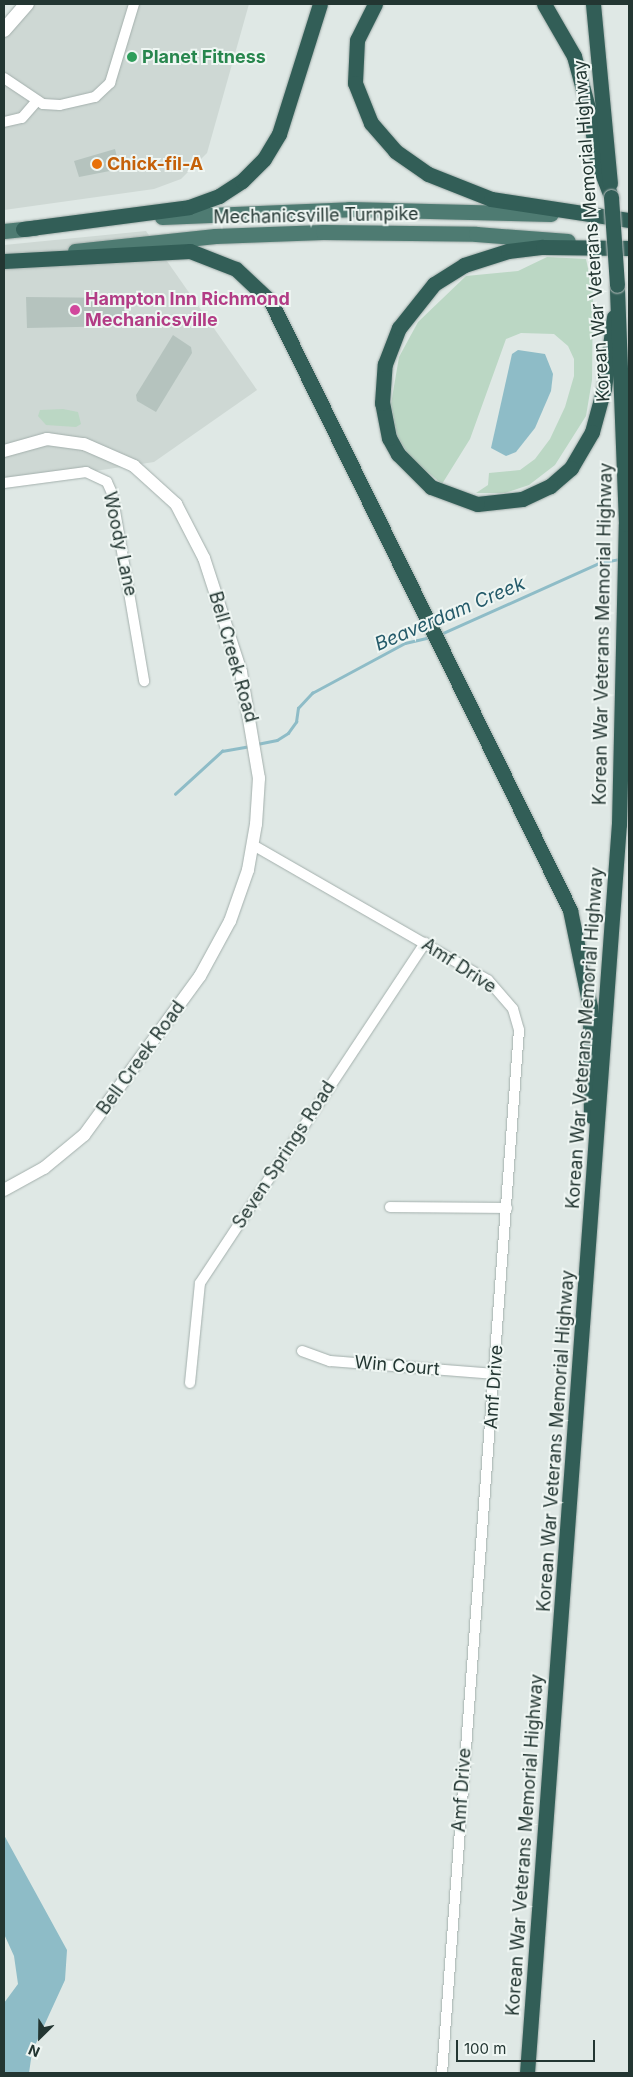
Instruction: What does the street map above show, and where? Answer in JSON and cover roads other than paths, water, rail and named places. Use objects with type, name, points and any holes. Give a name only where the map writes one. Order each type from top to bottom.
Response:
[{"type":"highway","points":[[23,229],[189,207],[219,196],[242,181],[264,159],[279,134],[320,4]]},
{"type":"highway","points":[[375,4],[357,40],[355,83],[370,123],[395,151],[428,174],[490,199],[629,221]]},
{"type":"highway","points":[[544,4],[562,30],[578,70],[606,175]]},
{"type":"highway","name":"Korean War Veterans Memorial Highway","points":[[527,2073],[619,834],[626,602],[626,524],[618,285],[611,197],[606,175],[592,4]]},
{"type":"highway","name":"Mechanicsville Turnpike","points":[[4,231],[165,216],[348,209],[498,211],[629,221]]},
{"type":"highway","name":"Mechanicsville Turnpike","points":[[4,260],[166,240],[323,232],[476,234],[629,248]]},
{"type":"highway","points":[[618,301],[604,388],[592,432],[570,468],[550,486],[522,499],[477,504],[431,487],[398,454],[387,430],[382,403],[385,364],[399,328],[434,284],[464,264],[508,251],[543,247],[629,248]]},
{"type":"highway","points":[[4,260],[190,251],[224,262],[245,274],[281,318],[556,875],[579,943],[591,1016],[593,1193]]},
{"type":"main road","points":[[4,30],[27,4]]},
{"type":"street","points":[[4,78],[37,101],[60,105],[92,98],[104,90],[110,83],[134,4]]},
{"type":"street","points":[[4,122],[22,118],[37,101]]},
{"type":"street","name":"Bell Creek Road","points":[[4,451],[34,441],[72,441],[118,457],[161,488],[176,504],[197,542],[248,701],[259,778],[253,845],[240,895],[216,949],[147,1053],[84,1135],[44,1168],[4,1190]]},
{"type":"street","name":"Woody Lane","points":[[4,483],[86,472],[107,482],[112,493],[144,681]]},
{"type":"street","name":"Amf Drive","points":[[253,845],[425,943],[496,987],[517,1019],[517,1069],[442,2073]]},
{"type":"street","name":"Seven Springs Road","points":[[190,1384],[200,1283],[425,943]]},
{"type":"street","points":[[390,1207],[507,1208]]},
{"type":"street","name":"Win Court","points":[[302,1351],[330,1361],[495,1374]]},
{"type":"water","points":[[518,350],[545,354],[553,374],[551,391],[535,428],[516,452],[506,456],[491,448],[512,354]]},
{"type":"water","points":[[4,1835],[67,1950],[65,1980],[32,2052],[29,2073],[4,2073],[4,2003],[18,1984],[14,1956],[4,1934]]},
{"type":"waterway","name":"Beaverdam Creek","points":[[441,634],[599,563],[620,559]]},
{"type":"waterway","name":"Beaverdam Creek","points":[[257,744],[277,740],[288,733],[296,722],[298,708],[312,693],[405,643],[431,637]]},
{"type":"waterway","name":"Beaverdam Creek","points":[[175,794],[222,751],[249,746]]},
{"type":"place","name":"Planet Fitness","points":[[132,57]]},
{"type":"place","name":"Chick-fil-A","points":[[97,164]]},
{"type":"place","name":"Hampton Inn Richmond Mechanicsville","points":[[75,310]]}]
